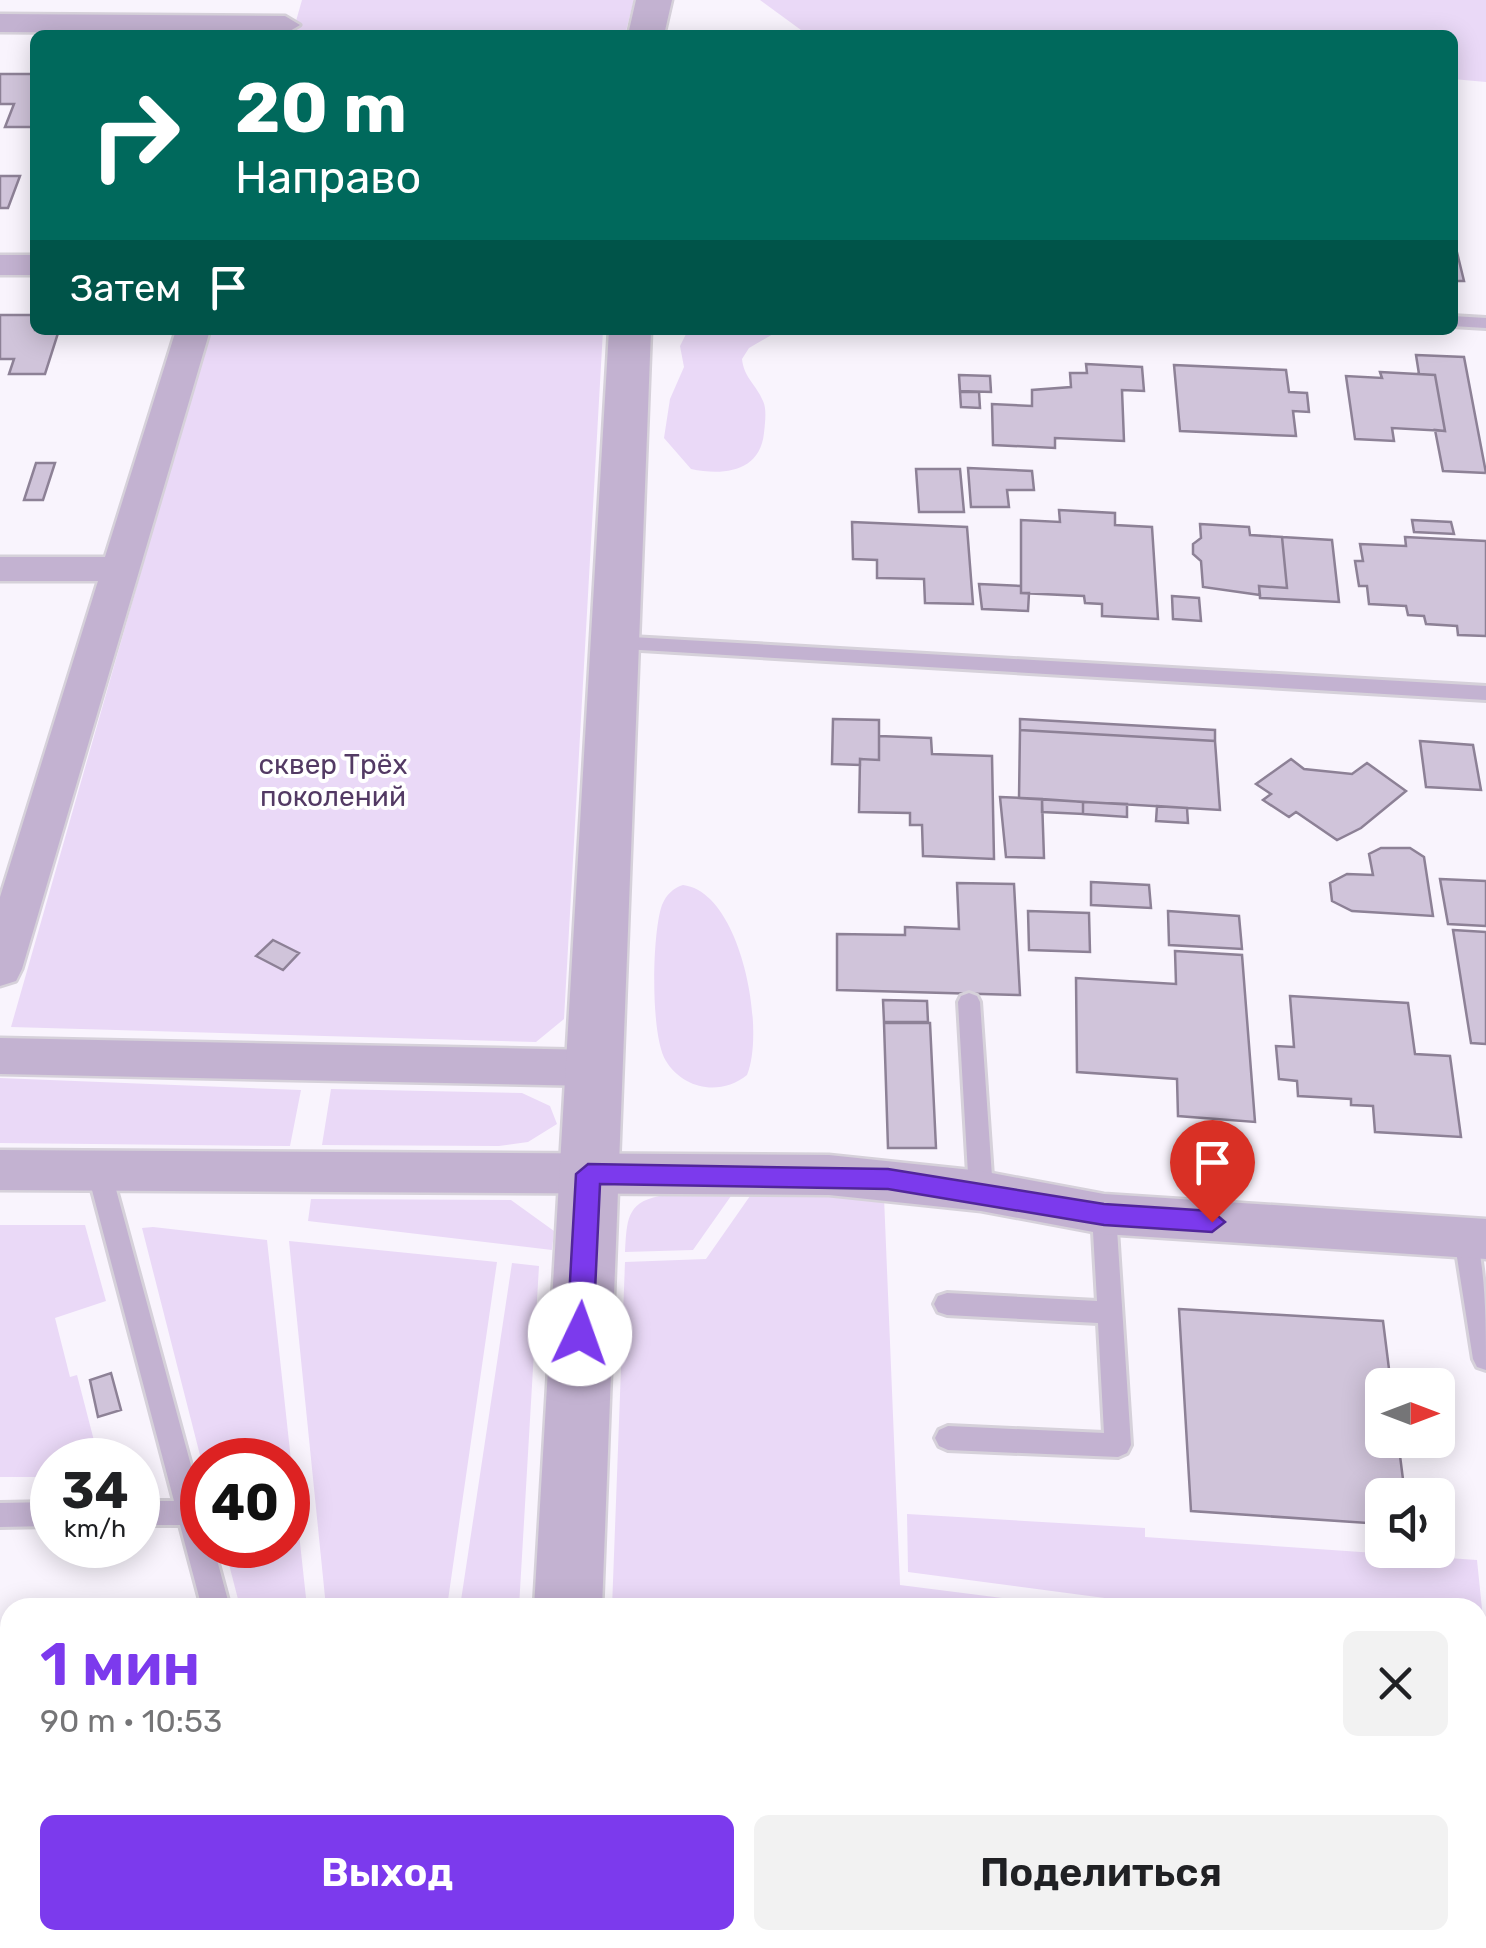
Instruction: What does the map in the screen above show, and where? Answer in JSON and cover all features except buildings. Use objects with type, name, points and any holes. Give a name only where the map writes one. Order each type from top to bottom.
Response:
[{"type":"street","points":[[647,30],[654,0]]},
{"type":"street","points":[[0,23],[286,20]]},
{"type":"street","points":[[0,265],[30,265]]},
{"type":"street","points":[[0,969],[191,335]]},
{"type":"street","points":[[568,1598],[630,335]]},
{"type":"street","points":[[0,569],[119,569]]},
{"type":"street","points":[[0,1056],[592,1068]]},
{"type":"street","points":[[0,1170],[829,1175],[981,1191],[1104,1214],[1476,1238]]},
{"type":"lane","points":[[1458,321],[1486,322]]},
{"type":"lane","points":[[614,642],[1486,693]]},
{"type":"lane","points":[[969,1002],[981,1191]]},
{"type":"lane","points":[[99,1171],[180,1469]]},
{"type":"lane","points":[[948,1438],[1118,1446],[1104,1214]]},
{"type":"lane","points":[[1476,1238],[1486,1359]]},
{"type":"lane","points":[[946,1304],[1111,1313]]},
{"type":"lane","points":[[0,1515],[30,1514]]},
{"type":"lane","points":[[206,1568],[213,1598]]},
{"type":"green space","points":[[302,0],[634,0],[626,30],[293,30]]},
{"type":"green space","points":[[760,0],[1486,0],[1486,82],[1458,79],[1458,30],[801,30]]},
{"type":"green space","name":"сквер Трёх поколений","points":[[209,335],[603,335],[564,1019],[536,1042],[11,1027]]},
{"type":"green space","points":[[686,335],[771,335],[749,348],[742,359],[765,408],[761,446],[748,463],[727,471],[691,469],[664,438],[670,399],[684,367],[680,346]]},
{"type":"green space","points":[[683,885],[703,893],[720,911],[744,965],[753,1027],[752,1054],[747,1075],[726,1086],[693,1084],[674,1071],[666,1061],[657,1030],[654,984],[659,919],[666,898]]},
{"type":"green space","points":[[0,1078],[301,1090],[290,1146],[0,1143]]},
{"type":"green space","points":[[331,1089],[522,1093],[550,1106],[557,1124],[528,1142],[499,1146],[322,1145]]},
{"type":"green space","points":[[659,1196],[731,1196],[693,1250],[625,1252],[630,1215],[640,1203]]},
{"type":"green space","points":[[750,1196],[884,1197],[900,1585],[1002,1598],[612,1598],[625,1262],[706,1259]]},
{"type":"green space","points":[[311,1199],[511,1200],[554,1231],[552,1250],[308,1221]]},
{"type":"green space","points":[[0,1225],[85,1225],[106,1301],[55,1318],[70,1377],[77,1375],[93,1438],[30,1438],[30,1477],[0,1477]]},
{"type":"green space","points":[[142,1228],[267,1240],[289,1438],[196,1438]]},
{"type":"green space","points":[[289,1241],[497,1262],[448,1598],[325,1598]]},
{"type":"green space","points":[[512,1263],[539,1266],[520,1598],[461,1598]]},
{"type":"green space","points":[[907,1514],[1145,1528],[1145,1537],[1365,1552],[1365,1568],[1455,1568],[1455,1558],[1477,1560],[1481,1598],[1104,1598],[908,1572]]},
{"type":"green space","points":[[230,1568],[303,1568],[306,1598],[238,1598]]},
{"type":"route","points":[[580,1334],[588,1174],[829,1175],[888,1179],[981,1191],[1104,1214],[1212,1222]]}]
